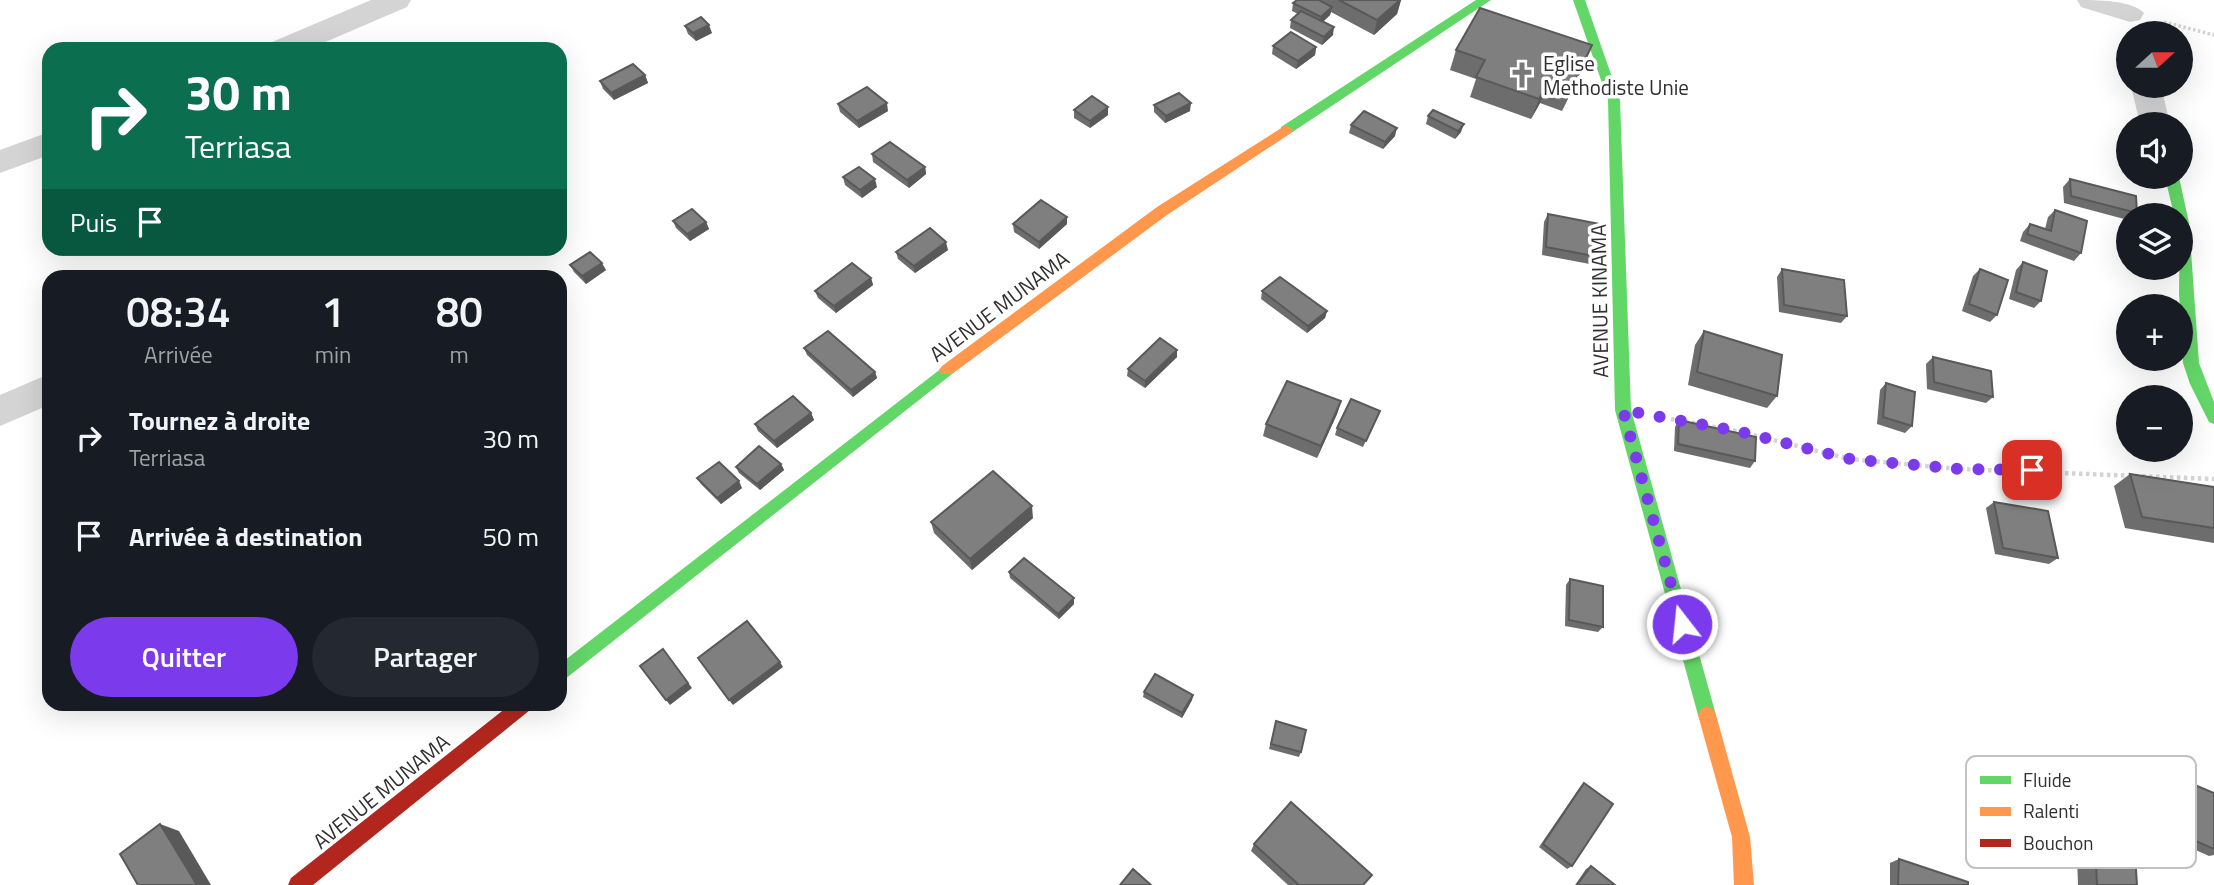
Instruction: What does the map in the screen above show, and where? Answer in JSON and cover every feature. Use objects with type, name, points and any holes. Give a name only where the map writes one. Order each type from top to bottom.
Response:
[{"type":"street","points":[[298,42],[397,0]]},
{"type":"street","name":"AVENUE MUNAMA","points":[[567,669],[943,373],[1151,219],[1485,0]]},
{"type":"street","name":"AVENUE KINAMA","points":[[1579,0],[1614,100],[1623,410],[1741,836],[1744,885]]},
{"type":"street","points":[[2091,0],[2133,15]]},
{"type":"street","points":[[0,162],[42,147]]},
{"type":"street","points":[[2178,189],[2186,240],[2191,365],[2214,417]]},
{"type":"street","points":[[0,411],[42,392]]},
{"type":"street","name":"AVENUE MUNAMA","points":[[298,885],[515,711]]},
{"type":"path","points":[[2133,15],[2214,35]]},
{"type":"path","points":[[1623,410],[1737,431],[1850,459],[1959,469],[2214,479]]},
{"type":"building","points":[[1297,0],[1319,0],[1332,7],[1321,17],[1293,3]]},
{"type":"building","points":[[1339,0],[1400,0],[1377,20]]},
{"type":"building","name":"Eglise Methodiste Unie","points":[[1480,8],[1592,45],[1571,90],[1548,83],[1539,99],[1476,77],[1485,60],[1456,50]]},
{"type":"building","points":[[1301,11],[1334,27],[1324,37],[1291,20]]},
{"type":"building","points":[[701,17],[709,25],[693,33],[685,26]]},
{"type":"building","points":[[1291,32],[1316,47],[1298,61],[1273,46]]},
{"type":"building","points":[[633,64],[645,75],[611,93],[600,81]]},
{"type":"building","points":[[867,87],[887,103],[857,121],[838,104]]},
{"type":"building","points":[[1179,93],[1191,103],[1166,116],[1154,105]]},
{"type":"building","points":[[1092,96],[1108,107],[1090,121],[1074,110]]},
{"type":"building","points":[[1433,110],[1464,124],[1458,131],[1428,116]]},
{"type":"building","points":[[1364,111],[1397,128],[1385,142],[1351,125]]},
{"type":"building","points":[[890,142],[925,167],[907,180],[872,154]]},
{"type":"building","points":[[859,167],[875,179],[860,190],[843,177]]},
{"type":"building","points":[[2070,179],[2136,196],[2136,203],[2116,203],[2116,208],[2071,196]]},
{"type":"building","points":[[1041,200],[1067,217],[1039,242],[1013,224]]},
{"type":"building","points":[[692,209],[706,222],[687,234],[673,221]]},
{"type":"building","points":[[2055,210],[2087,221],[2081,253],[2027,234],[2030,224],[2051,231]]},
{"type":"building","points":[[1548,214],[1600,224],[1599,257],[1546,247]]},
{"type":"building","points":[[930,228],[946,242],[914,266],[896,252]]},
{"type":"building","points":[[590,252],[602,263],[582,276],[570,265]]},
{"type":"building","points":[[2023,262],[2047,271],[2041,301],[2016,292]]},
{"type":"building","points":[[852,263],[871,278],[834,306],[815,291]]},
{"type":"building","points":[[1782,269],[1844,280],[1847,316],[1784,305]]},
{"type":"building","points":[[1980,269],[2008,280],[1997,315],[1969,304]]},
{"type":"building","points":[[1280,277],[1327,311],[1308,326],[1262,291]]},
{"type":"building","points":[[828,331],[875,372],[851,390],[804,348]]},
{"type":"building","points":[[1704,331],[1782,355],[1777,396],[1697,372]]},
{"type":"building","points":[[1160,338],[1177,350],[1145,381],[1128,369]]},
{"type":"building","points":[[1933,357],[1991,371],[1993,397],[1934,382]]},
{"type":"building","points":[[1287,381],[1341,401],[1321,446],[1266,424]]},
{"type":"building","points":[[1886,383],[1915,392],[1912,426],[1883,417]]},
{"type":"building","points":[[793,396],[811,413],[774,441],[755,424]]},
{"type":"building","points":[[1351,399],[1380,411],[1366,441],[1337,428]]},
{"type":"building","points":[[1679,420],[1756,437],[1755,461],[1678,444]]},
{"type":"building","points":[[759,446],[781,464],[757,484],[736,467]]},
{"type":"building","points":[[719,462],[739,481],[717,498],[697,478]]},
{"type":"building","points":[[993,471],[1032,506],[970,559],[931,522]]},
{"type":"building","points":[[2130,474],[2214,487],[2214,528],[2142,517]]},
{"type":"building","points":[[1994,502],[2048,511],[2058,558],[2003,548]]},
{"type":"building","points":[[1024,558],[1074,598],[1058,614],[1009,572]]},
{"type":"building","points":[[1570,579],[1603,586],[1603,627],[1569,620]]},
{"type":"building","points":[[747,621],[780,662],[729,700],[698,658]]},
{"type":"building","points":[[663,649],[688,683],[666,700],[640,666]]},
{"type":"building","points":[[1155,674],[1193,695],[1182,713],[1144,692]]},
{"type":"building","points":[[1276,721],[1306,730],[1301,752],[1271,744]]},
{"type":"building","points":[[1584,783],[1613,804],[1572,866],[1543,844]]},
{"type":"building","points":[[2196,785],[2214,793],[2214,849],[2196,841]]},
{"type":"building","points":[[1291,802],[1372,875],[1363,885],[1299,885],[1254,844]]},
{"type":"building","points":[[160,824],[197,885],[138,885],[120,854]]},
{"type":"building","points":[[1899,859],[1968,882],[1968,885],[1898,885]]},
{"type":"building","points":[[1591,866],[1615,885],[1577,885]]},
{"type":"building","points":[[2096,868],[2136,868],[2137,885],[2097,885]]},
{"type":"building","points":[[1133,869],[1151,885],[1120,885]]},
{"type":"traffic: fast","points":[[1286,130],[1485,0]]},
{"type":"traffic: fast","points":[[1579,0],[1614,100],[1623,410],[1707,715]]},
{"type":"traffic: fast","points":[[2175,189],[2185,246],[2191,363],[2197,384],[2214,417]]},
{"type":"traffic: fast","points":[[567,669],[947,370]]},
{"type":"traffic: slow","points":[[947,370],[1162,211],[1286,130]]},
{"type":"traffic: slow","points":[[1707,715],[1741,837],[1744,885]]},
{"type":"traffic: jam","points":[[298,885],[515,711]]},
{"type":"place","name":"Eglise Methodiste Unie","points":[[1522,75]]},
{"type":"route","points":[[1682,624],[1623,410],[1737,431],[1850,459],[1959,469],[2032,470]]}]
